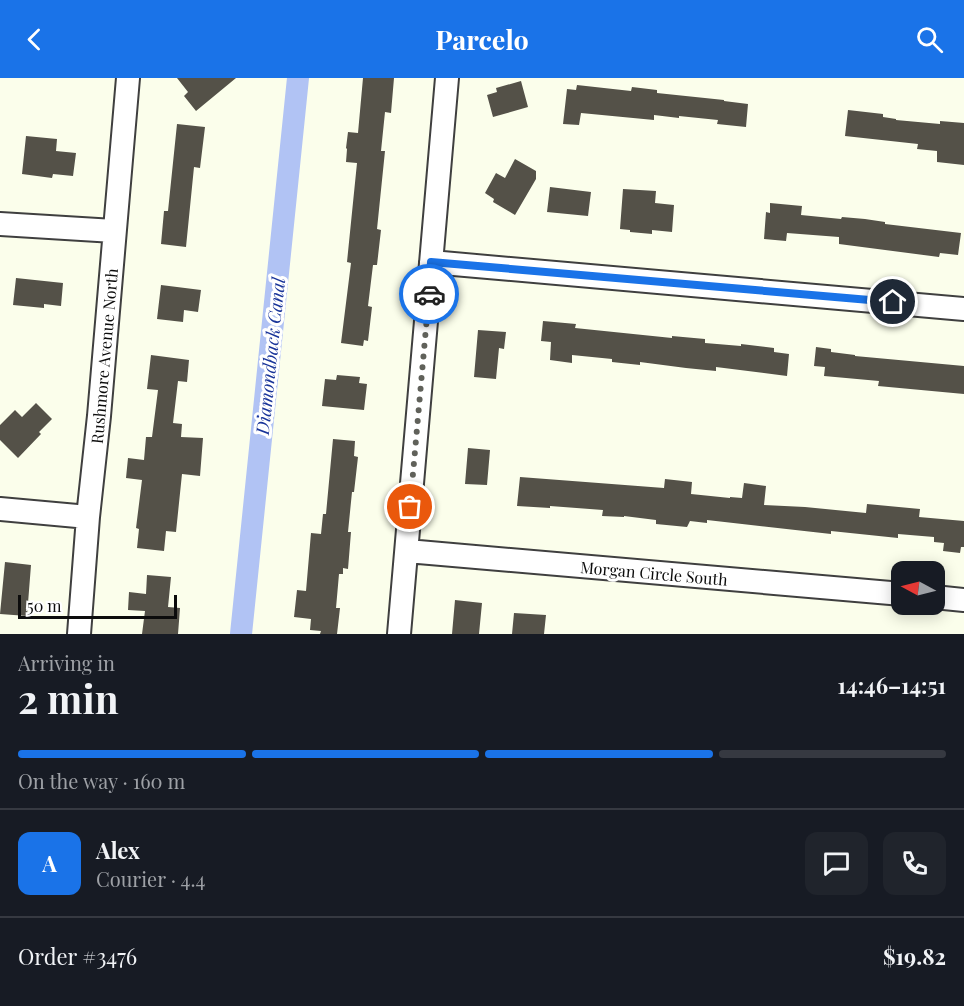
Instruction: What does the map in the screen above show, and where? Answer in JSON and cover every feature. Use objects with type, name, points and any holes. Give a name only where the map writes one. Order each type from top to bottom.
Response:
[{"type":"street","name":"Rushmore Avenue North","points":[[79,634],[128,78]]},
{"type":"street","points":[[399,634],[447,78]]},
{"type":"street","points":[[0,224],[114,231]]},
{"type":"street","points":[[431,262],[964,309]]},
{"type":"street","points":[[0,509],[88,516]]},
{"type":"street","name":"Morgan Circle South","points":[[406,551],[891,593]]},
{"type":"street","points":[[945,598],[964,600]]},
{"type":"building","points":[[177,78],[236,78],[196,111],[184,96],[188,92]]},
{"type":"building","points":[[363,78],[394,78],[391,113],[385,112],[381,151],[385,151],[377,229],[381,230],[377,265],[373,265],[368,306],[372,307],[368,341],[364,340],[363,346],[341,343],[351,263],[347,262],[357,163],[346,162],[346,148],[348,132],[358,133]]},
{"type":"building","points":[[521,81],[528,107],[493,117],[487,95],[497,92],[496,88]]},
{"type":"building","points":[[577,85],[631,91],[632,87],[657,90],[657,93],[748,104],[746,127],[717,124],[718,120],[679,116],[679,118],[654,115],[654,120],[581,113],[579,125],[563,124],[567,89],[576,90]]},
{"type":"building","points":[[848,110],[883,114],[883,117],[896,120],[940,124],[940,121],[964,123],[964,165],[937,162],[937,151],[917,149],[918,144],[845,136]]},
{"type":"building","points":[[177,124],[205,127],[200,168],[194,167],[186,247],[161,244],[164,211],[168,211]]},
{"type":"building","points":[[26,136],[57,139],[56,151],[76,153],[73,176],[53,174],[52,178],[22,174]]},
{"type":"building","points":[[515,159],[536,171],[536,179],[515,215],[493,202],[494,199],[485,193],[496,173],[505,178]]},
{"type":"building","points":[[550,187],[591,192],[588,216],[547,212]]},
{"type":"building","points":[[623,189],[656,191],[655,203],[674,205],[672,232],[652,230],[652,234],[620,229]]},
{"type":"building","points":[[770,203],[802,206],[801,215],[865,219],[885,222],[885,224],[961,233],[958,255],[940,253],[939,257],[839,244],[839,237],[787,233],[786,241],[764,239],[766,212],[770,213]]},
{"type":"building","points":[[16,278],[63,283],[61,306],[44,304],[44,308],[13,305]]},
{"type":"building","points":[[161,285],[201,290],[198,312],[184,310],[183,322],[157,319]]},
{"type":"building","points":[[543,321],[576,324],[575,328],[705,339],[705,343],[774,348],[774,352],[789,354],[787,376],[716,367],[716,371],[640,362],[640,365],[612,362],[612,359],[572,355],[572,363],[550,360],[551,342],[541,341]]},
{"type":"building","points":[[478,330],[506,332],[504,349],[499,348],[496,379],[474,377]]},
{"type":"building","points":[[816,347],[855,356],[964,366],[964,394],[878,386],[879,381],[824,376],[825,367],[814,366]]},
{"type":"building","points":[[151,355],[189,360],[187,382],[178,381],[173,423],[182,424],[181,437],[203,438],[200,476],[182,474],[176,532],[166,531],[164,551],[137,548],[139,529],[136,528],[142,480],[126,478],[128,458],[144,460],[146,437],[152,437],[158,390],[147,389]]},
{"type":"building","points":[[337,375],[360,377],[359,383],[367,384],[364,410],[322,406],[325,379],[336,380]]},
{"type":"building","points":[[36,403],[52,419],[18,458],[0,440],[0,425],[15,410],[22,417]]},
{"type":"building","points":[[333,439],[355,441],[354,456],[358,457],[348,532],[351,532],[348,569],[343,568],[343,574],[339,574],[336,608],[340,608],[337,634],[320,634],[321,631],[310,630],[311,619],[294,617],[297,590],[306,591],[311,533],[321,534],[323,514],[326,514]]},
{"type":"building","points":[[468,448],[490,450],[487,485],[465,484]]},
{"type":"building","points":[[520,477],[664,488],[665,479],[692,482],[691,494],[730,498],[742,498],[744,483],[766,486],[764,505],[866,513],[867,504],[920,509],[919,517],[964,521],[964,547],[961,547],[960,553],[943,551],[944,543],[934,542],[934,537],[898,534],[898,538],[831,531],[831,534],[707,520],[707,523],[690,521],[687,527],[656,524],[656,520],[602,516],[603,510],[517,506]]},
{"type":"building","points":[[5,562],[31,565],[27,616],[0,614]]},
{"type":"building","points":[[147,575],[171,577],[168,607],[180,608],[178,634],[142,634],[145,611],[128,610],[129,592],[146,594]]},
{"type":"building","points":[[455,600],[482,603],[479,634],[452,634]]},
{"type":"building","points":[[514,613],[546,615],[544,634],[512,634]]},
{"type":"waterway","name":"Diamondback Canal","points":[[241,634],[298,78]]},
{"type":"way so far","points":[[410,507],[429,294]]},
{"type":"route","points":[[429,294],[431,262],[893,302]]}]
